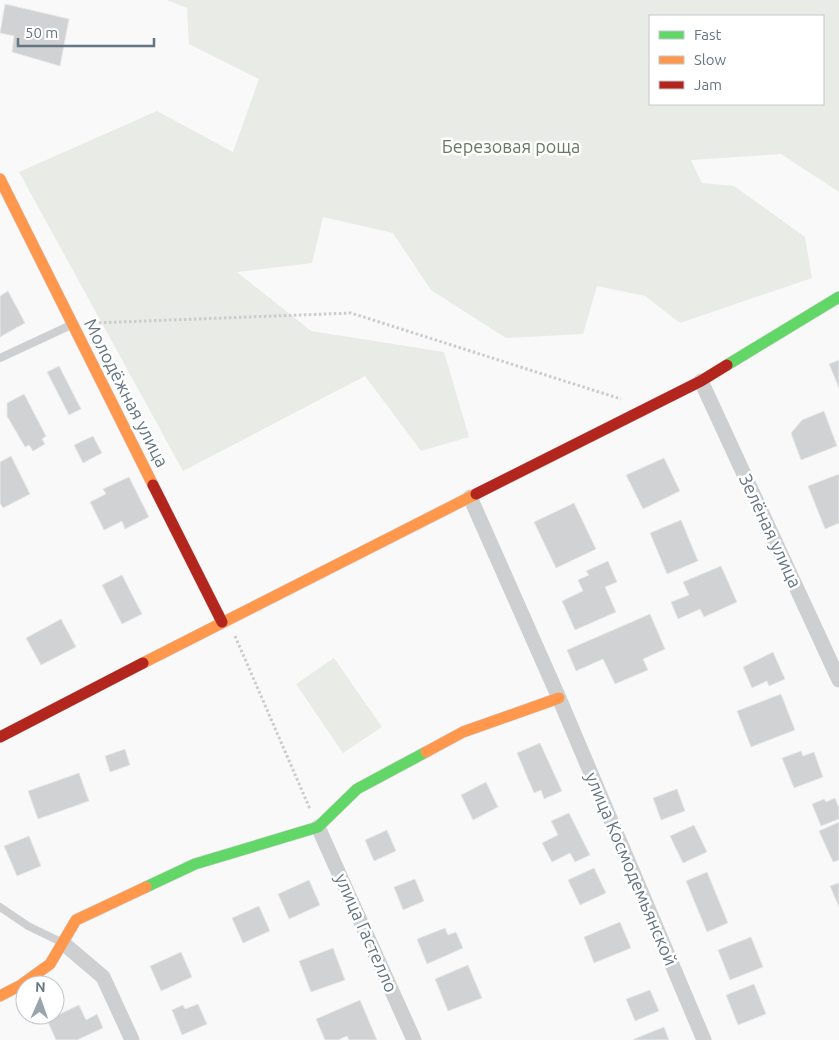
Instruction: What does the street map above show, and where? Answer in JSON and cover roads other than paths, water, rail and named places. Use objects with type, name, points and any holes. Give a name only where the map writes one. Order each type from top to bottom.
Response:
[{"type":"street","name":"Молодёжная улица","points":[[0,179],[72,324],[225,621]]},
{"type":"street","points":[[0,737],[225,621],[702,381],[839,297]]},
{"type":"street","name":"Зелёная улица","points":[[702,381],[839,680]]},
{"type":"street","name":"улица Космодемьянской","points":[[470,497],[559,698],[704,1040]]},
{"type":"street","points":[[0,996],[21,985],[50,964],[76,920],[195,864],[318,827],[357,790],[463,732],[559,698]]},
{"type":"street","name":"улица Гастелло","points":[[318,827],[414,1040]]},
{"type":"street","points":[[63,943],[103,977],[132,1040]]},
{"type":"lane","points":[[0,358],[72,324]]},
{"type":"lane","points":[[0,908],[28,926],[63,943]]},
{"type":"park label","name":"Березовая роща","points":[[511,147]]}]
